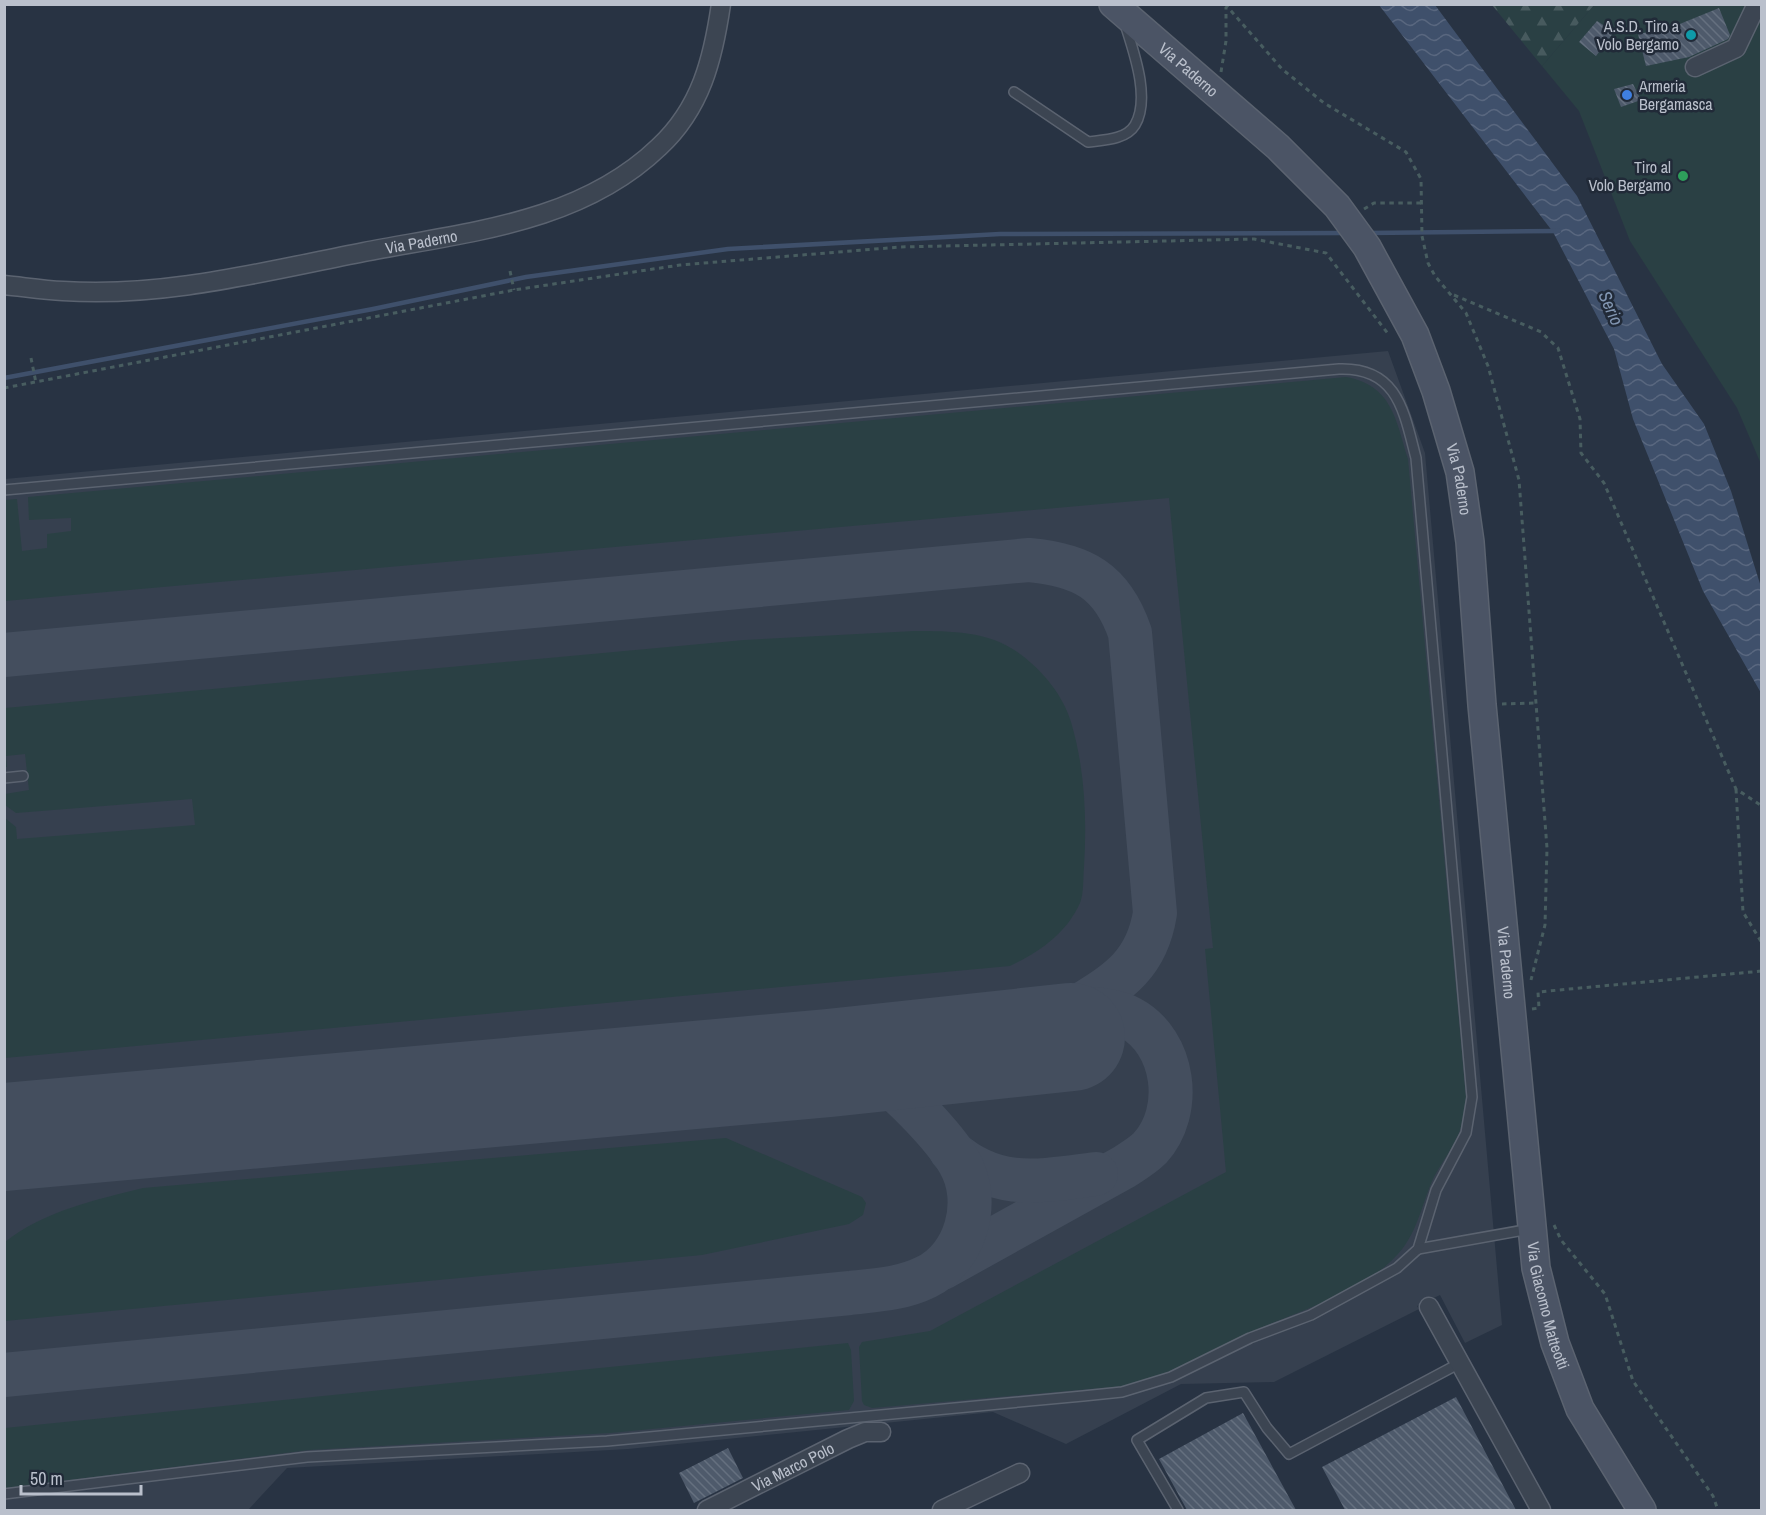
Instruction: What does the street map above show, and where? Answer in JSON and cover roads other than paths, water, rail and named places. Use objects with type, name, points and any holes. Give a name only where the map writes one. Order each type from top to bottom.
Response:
[{"type":"street","name":"Via Paderno","points":[[4,285],[64,291],[114,291],[185,285],[494,227],[570,204],[602,191],[632,170],[661,146],[685,115],[703,84],[714,53],[721,4]]},
{"type":"street","points":[[1695,67],[1736,48],[1757,4]]},
{"type":"street","name":"Via Paderno","points":[[1117,7],[1140,30],[1278,147],[1334,203],[1367,247],[1415,335],[1436,391],[1460,472],[1470,542],[1482,705],[1518,1081]]},
{"type":"street","name":"Via Giacomo Matteotti","points":[[1518,1081],[1541,1224],[1536,1268],[1555,1343],[1580,1409],[1641,1510]]},
{"type":"street","points":[[1429,1307],[1541,1510]]},
{"type":"street","name":"Via Marco Polo","points":[[707,1510],[848,1439],[865,1432],[881,1432]]},
{"type":"street","points":[[942,1510],[1020,1473]]},
{"type":"lane","points":[[1014,92],[1088,142],[1123,135],[1135,124],[1142,97],[1137,60],[1117,7]]},
{"type":"lane","points":[[4,490],[1339,369],[1357,369],[1374,374],[1387,384],[1397,397],[1416,458],[1472,1097],[1466,1133],[1436,1190],[1418,1249]]},
{"type":"lane","points":[[4,778],[23,776]]},
{"type":"lane","points":[[4,1494],[307,1457],[607,1441],[1122,1392],[1171,1377],[1250,1338],[1311,1315],[1373,1283],[1397,1268],[1418,1249],[1541,1224]]},
{"type":"lane","points":[[1178,1510],[1137,1440],[1206,1398],[1244,1392],[1267,1428],[1289,1454],[1460,1363]]},
{"type":"water","name":"Serio","points":[[1379,5],[1435,5],[1577,196],[1662,364],[1704,424],[1731,491],[1761,587],[1761,693],[1703,591],[1633,419],[1614,349],[1553,232]]},
{"type":"waterway","points":[[1369,233],[1559,231]]},
{"type":"waterway","points":[[4,378],[373,309],[526,277],[728,249],[1000,234],[1346,233]]},
{"type":"place","name":"A.S.D. Tiro a Volo Bergamo","points":[[1691,35]]},
{"type":"place","name":"Armeria Bergamasca","points":[[1627,95]]},
{"type":"place","name":"Tiro al Volo Bergamo","points":[[1683,176]]}]
